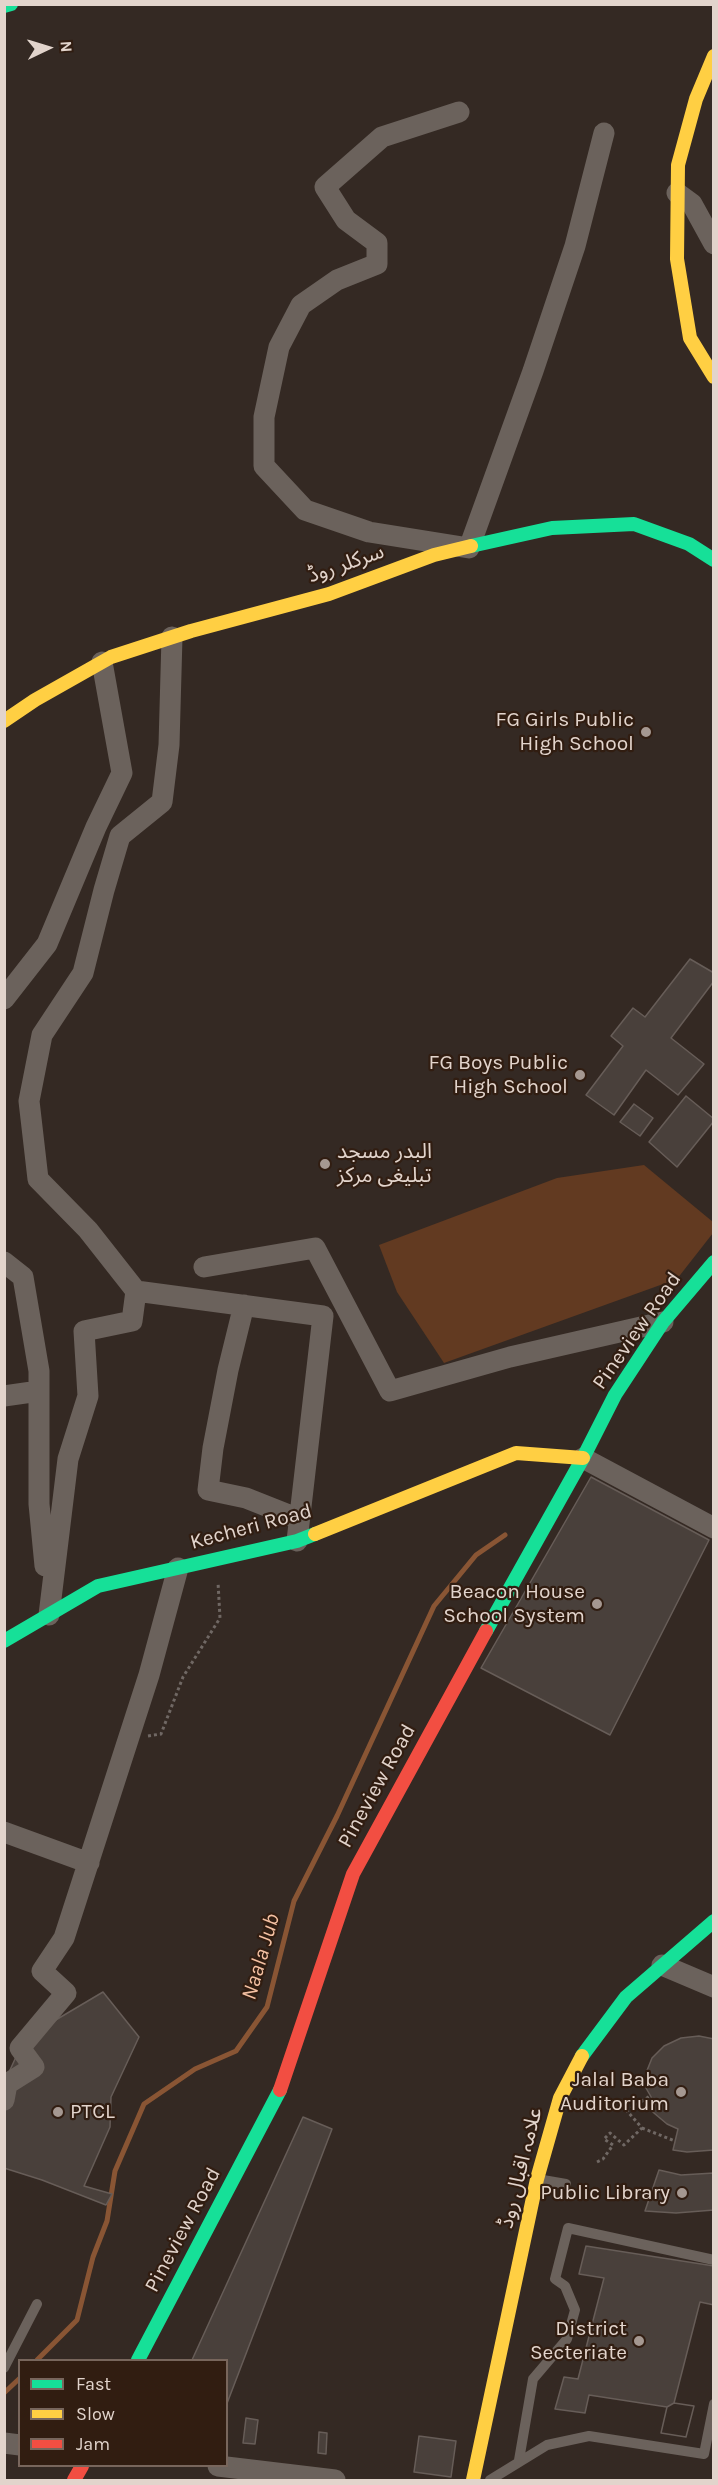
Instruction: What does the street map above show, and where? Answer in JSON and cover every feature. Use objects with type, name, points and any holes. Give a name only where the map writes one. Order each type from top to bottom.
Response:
[{"type":"street","points":[[4,6],[11,4]]},
{"type":"street","points":[[714,56],[696,99],[678,165],[677,193],[677,259],[690,338],[714,377]]},
{"type":"street","points":[[459,112],[382,137],[325,187],[346,220],[377,243],[377,264],[337,280],[301,305],[279,347],[264,417],[264,466],[305,510],[369,532],[469,548],[575,246],[604,133]]},
{"type":"street","points":[[677,193],[692,204],[714,244]]},
{"type":"street","name":"سرکلر روڈ","points":[[4,721],[35,700],[111,657],[172,637],[329,594],[434,555],[552,528],[634,524],[689,544],[714,561]]},
{"type":"street","points":[[172,637],[170,745],[162,802],[120,836],[83,973],[42,1035],[29,1101],[38,1179],[88,1230],[136,1291],[323,1317],[297,1541]]},
{"type":"street","points":[[4,999],[47,944],[96,827],[122,773],[102,662]]},
{"type":"street","points":[[204,1268],[315,1248],[390,1391],[510,1357],[663,1322]]},
{"type":"street","points":[[4,1262],[23,1277],[39,1371],[39,1504],[49,1615]]},
{"type":"street","name":"Pineview Road","points":[[139,2359],[282,2086],[353,1874],[413,1761],[583,1458],[615,1395],[663,1322],[714,1262]]},
{"type":"street","points":[[49,1615],[68,1460],[88,1396],[84,1330],[132,1321],[136,1291]]},
{"type":"street","points":[[244,1305],[228,1370],[213,1448],[208,1490],[246,1498],[299,1519]]},
{"type":"street","points":[[4,1396],[39,1391]]},
{"type":"street","name":"Kecheri Road","points":[[4,1641],[98,1587],[297,1541],[516,1453],[583,1458]]},
{"type":"street","points":[[583,1458],[714,1528]]},
{"type":"street","points":[[6,2086],[34,2067],[20,2048],[66,1993],[42,1971],[64,1938],[149,1675],[178,1568]]},
{"type":"street","points":[[4,1832],[88,1863]]},
{"type":"street","name":"علامہ اقبال روڈ","points":[[473,2481],[537,2180],[560,2098],[573,2070],[590,2043],[626,1997],[714,1921]]},
{"type":"street","points":[[662,1965],[714,1987]]},
{"type":"street","points":[[74,2481],[81,2467]]},
{"type":"street","points":[[226,2467],[335,2481]]},
{"type":"lane","points":[[537,2180],[566,2184]]},
{"type":"lane","points":[[519,2460],[533,2379],[567,2339],[575,2310],[565,2286],[555,2279],[568,2228],[714,2260]]},
{"type":"lane","points":[[4,2368],[38,2304]]},
{"type":"lane","points":[[490,2481],[519,2460],[547,2445],[589,2436],[704,2454],[714,2404]]},
{"type":"path","points":[[128,1740],[161,1734],[183,1677],[220,1618],[216,1560]]},
{"type":"path","points":[[650,2096],[627,2111],[642,2128],[675,2141]]},
{"type":"path","points":[[597,2162],[603,2159],[613,2145],[604,2139],[610,2133],[624,2145],[642,2128]]},
{"type":"shaded area","points":[[644,1165],[713,1222],[713,1233],[677,1279],[444,1363],[397,1292],[379,1245],[557,1178]]},
{"type":"building","points":[[690,959],[714,973],[714,981],[671,1038],[704,1064],[678,1095],[646,1070],[614,1115],[586,1095],[623,1046],[611,1036],[633,1008],[645,1017]]},
{"type":"building","points":[[686,1096],[714,1121],[677,1167],[649,1142]]},
{"type":"building","points":[[634,1104],[653,1118],[640,1136],[620,1122]]},
{"type":"building","name":"Beacon House School System","points":[[591,1477],[709,1540],[610,1735],[481,1668]]},
{"type":"building","name":"PTCL","points":[[103,1992],[139,2037],[111,2097],[110,2127],[84,2186],[112,2194],[106,2205],[4,2168],[4,2083],[21,2046],[54,2021]]},
{"type":"building","name":"Jalal Baba Auditorium","points":[[699,2036],[714,2039],[714,2150],[687,2152],[673,2150],[678,2129],[667,2124],[648,2108],[654,2102],[646,2088],[646,2073],[652,2058],[664,2046],[681,2038]]},
{"type":"building","points":[[303,2117],[332,2129],[228,2401],[228,2359],[192,2359]]},
{"type":"building","name":"Public Library","points":[[659,2170],[681,2175],[714,2173],[714,2210],[676,2213],[645,2211]]},
{"type":"building","name":"District Secteriate","points":[[586,2246],[714,2266],[714,2305],[700,2302],[674,2403],[694,2406],[686,2437],[661,2433],[667,2407],[589,2395],[585,2413],[555,2409],[564,2377],[578,2379],[604,2278],[579,2274]]},
{"type":"building","points":[[674,2403],[694,2406],[686,2437],[661,2433],[667,2407]]},
{"type":"building","points":[[246,2418],[258,2420],[255,2444],[243,2443]]},
{"type":"building","points":[[319,2432],[327,2433],[326,2454],[318,2453]]},
{"type":"building","points":[[419,2436],[456,2441],[451,2477],[414,2472]]},
{"type":"waterway","name":"Naala Jub","points":[[38,2359],[77,2320],[93,2257],[107,2221],[115,2171],[144,2104],[195,2069],[236,2051],[267,2007],[294,1901],[337,1816],[434,1606],[476,1555],[505,1535]]},
{"type":"waterway","name":"Naala Jub","points":[[4,2393],[18,2380]]},
{"type":"traffic: fast","points":[[4,6],[11,4]]},
{"type":"traffic: fast","points":[[471,546],[552,528],[634,524],[689,544],[714,560]]},
{"type":"traffic: fast","points":[[486,1631],[583,1458],[615,1395],[663,1322],[714,1262]]},
{"type":"traffic: fast","points":[[4,1641],[98,1586],[297,1541],[315,1534]]},
{"type":"traffic: fast","points":[[582,2056],[626,1997],[714,1921]]},
{"type":"traffic: fast","points":[[139,2359],[280,2090]]},
{"type":"traffic: slow","points":[[714,56],[696,99],[678,165],[677,259],[690,338],[714,377]]},
{"type":"traffic: slow","points":[[4,721],[35,700],[111,657],[191,631],[329,594],[434,555],[471,546]]},
{"type":"traffic: slow","points":[[315,1534],[516,1453],[583,1458]]},
{"type":"traffic: slow","points":[[473,2480],[537,2179],[560,2098],[582,2056]]},
{"type":"traffic: jam","points":[[280,2090],[353,1874],[486,1631]]},
{"type":"traffic: jam","points":[[74,2480],[81,2467]]},
{"type":"place","name":"FG Girls Public High School","points":[[646,732]]},
{"type":"place","name":"FG Boys Public High School","points":[[580,1075]]},
{"type":"place","name":"البدر مسجد تبلیغی مرکز","points":[[325,1164]]},
{"type":"place","name":"Beacon House School System","points":[[597,1604]]},
{"type":"place","name":"Jalal Baba Auditorium","points":[[681,2092]]},
{"type":"place","name":"PTCL","points":[[58,2112]]},
{"type":"place","name":"Public Library","points":[[682,2193]]},
{"type":"place","name":"District Secteriate","points":[[639,2341]]}]
